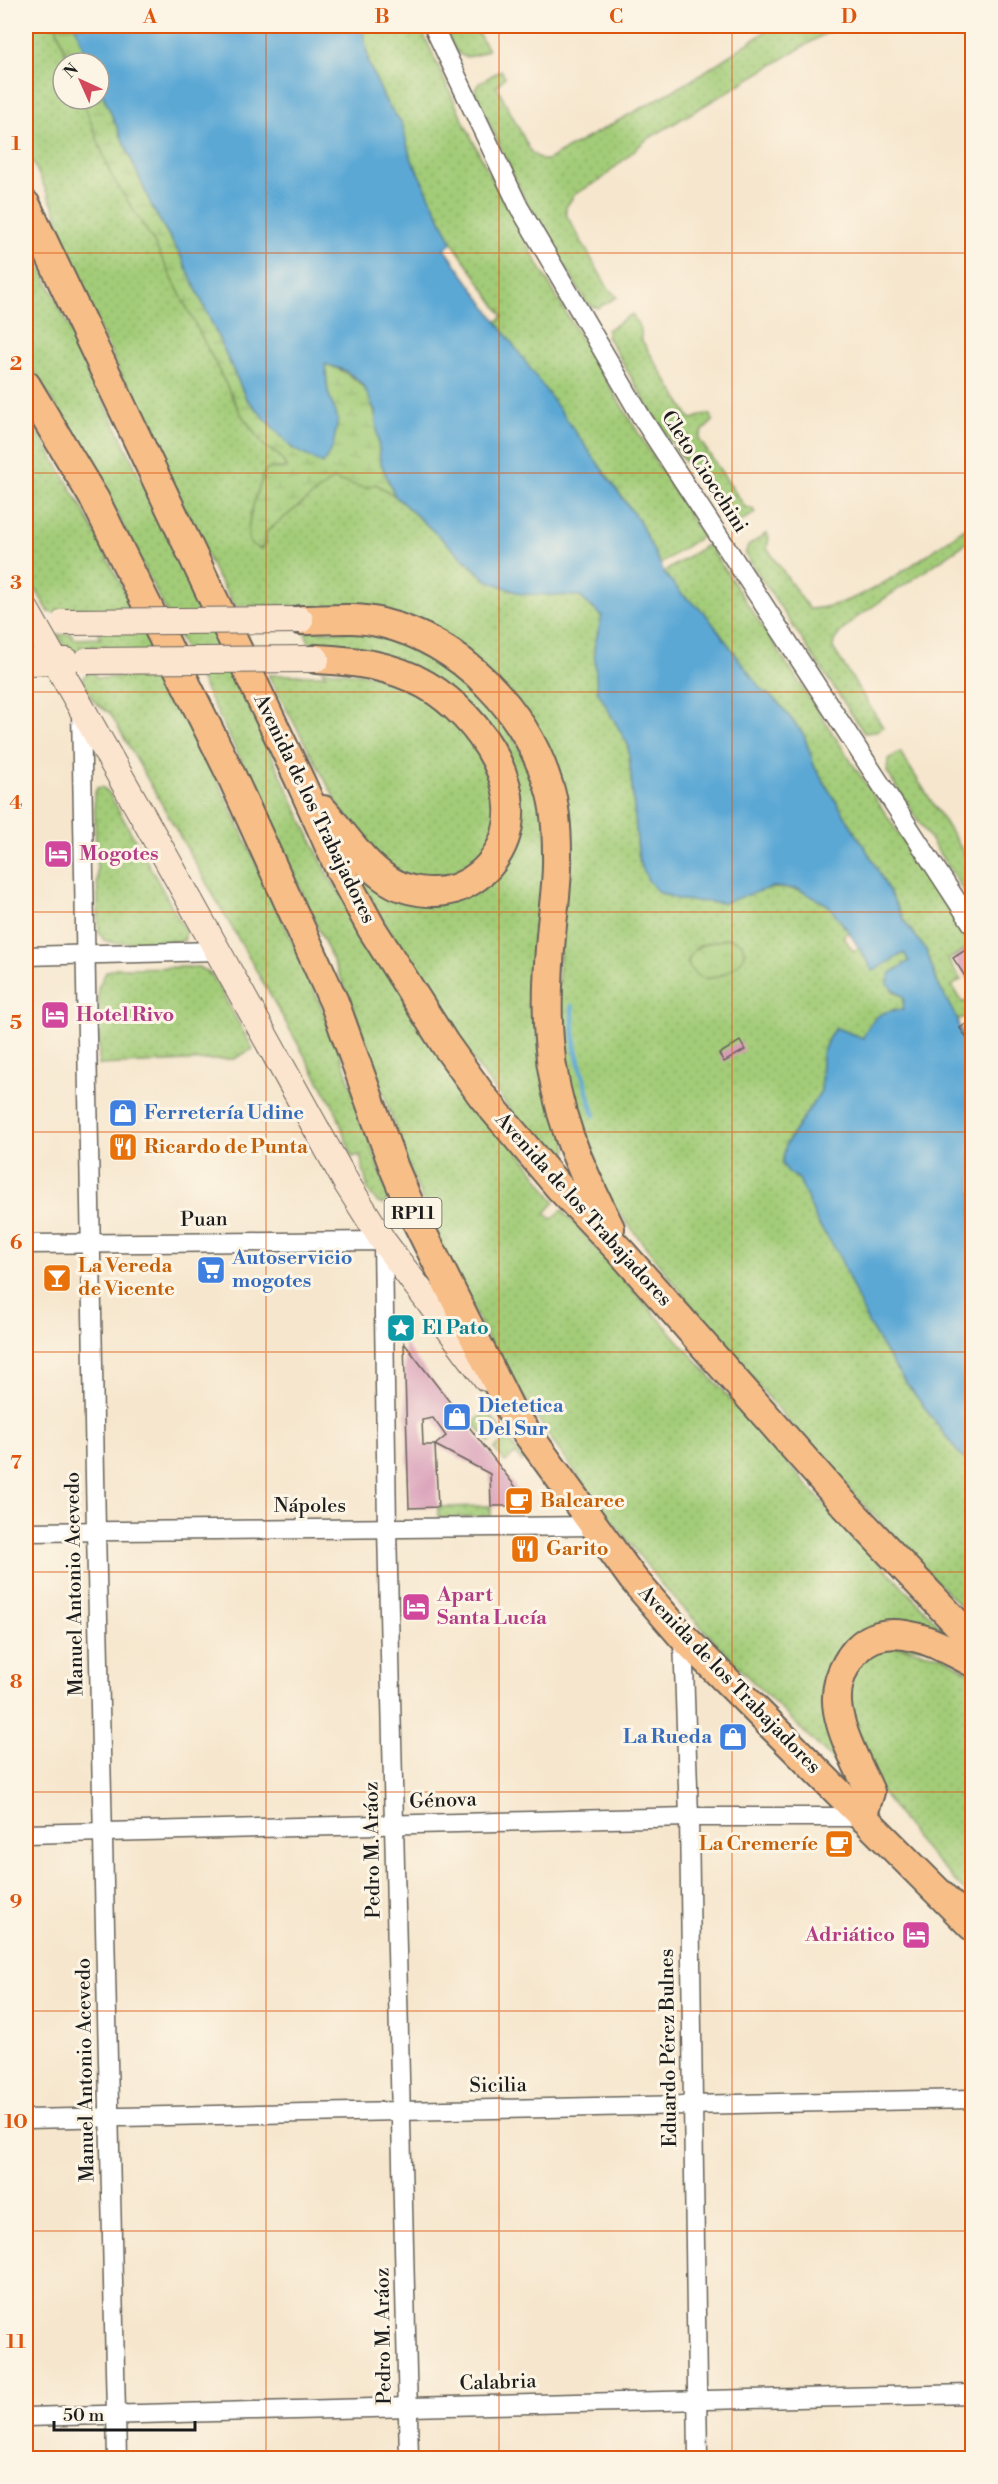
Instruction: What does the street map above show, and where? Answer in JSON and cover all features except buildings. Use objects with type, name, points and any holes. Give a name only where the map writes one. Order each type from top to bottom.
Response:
[{"type":"main road","name":"Avenida de los Trabajadores","points":[[26,205],[302,785],[341,872],[372,929],[445,1044],[518,1141],[623,1254],[844,1504],[972,1640]]},
{"type":"main road","name":"Avenida de los Trabajadores","points":[[26,385],[94,500],[232,777],[334,1002],[390,1157],[416,1220],[511,1411]]},
{"type":"main road","name":"Avenida de los Trabajadores","points":[[28,619],[81,708],[347,1184],[383,1240],[633,1579],[683,1637],[972,1926]]},
{"type":"main road","points":[[28,619],[65,622],[300,620],[381,622],[436,646],[467,666],[495,692],[509,707],[535,750],[550,789],[557,852],[548,978],[548,1021],[553,1075],[572,1149],[623,1254]]},
{"type":"main road","points":[[26,662],[316,660],[356,661],[388,669],[428,687],[445,700],[476,731],[499,766],[509,795],[509,824],[506,838],[493,861],[472,880],[445,891],[417,890],[390,881],[368,863],[302,785]]},
{"type":"main road","points":[[862,1817],[870,1792],[848,1740],[837,1702],[840,1676],[852,1654],[878,1635],[899,1634],[925,1639],[972,1662]]},
{"type":"street","name":"Cleto Ciocchini","points":[[433,26],[519,207],[642,418],[972,924]]},
{"type":"street","name":"Manuel Antonio Acevedo","points":[[81,708],[102,1832],[117,2458]]},
{"type":"street","points":[[26,956],[216,951]]},
{"type":"street","name":"Puan","points":[[26,1244],[383,1240]]},
{"type":"street","name":"Pedro M. Aráoz","points":[[383,1240],[387,1528],[409,2458]]},
{"type":"street","name":"Nápoles","points":[[26,1533],[96,1530],[596,1526]]},
{"type":"street","name":"Eduardo Pérez Bulnes","points":[[683,1637],[689,1816],[698,2458]]},
{"type":"street","name":"Génova","points":[[26,1834],[689,1816],[862,1817]]},
{"type":"street","name":"Sicilia","points":[[26,2120],[972,2099]]},
{"type":"street","name":"Calabria","points":[[26,2417],[408,2408],[697,2398],[972,2394]]},
{"type":"green space","points":[[26,26],[75,26],[84,51],[51,51],[51,111],[110,111],[153,209],[380,461],[395,496],[487,580],[579,596],[602,617],[594,648],[615,718],[628,745],[639,861],[760,890],[787,888],[813,895],[834,911],[849,932],[843,936],[853,951],[859,948],[873,970],[904,952],[909,961],[891,973],[892,990],[904,997],[903,1010],[894,1009],[863,1038],[836,1028],[830,1035],[822,1054],[821,1091],[786,1144],[789,1173],[799,1179],[818,1224],[837,1251],[896,1369],[957,1451],[972,1467],[972,1618],[856,1497],[777,1408],[707,1325],[610,1201],[582,1144],[557,1036],[564,827],[480,665],[295,611],[292,606],[235,606],[216,575],[67,260],[57,214],[26,147]]},
{"type":"green space","points":[[56,26],[75,26],[84,51],[65,51]]},
{"type":"green space","points":[[362,26],[420,26],[497,188],[555,294],[702,536],[660,564],[639,521],[496,322],[503,316],[452,242],[410,156],[402,123],[386,102],[369,64]]},
{"type":"green space","points":[[444,26],[474,26],[488,50],[470,57],[459,54]]},
{"type":"green space","points":[[774,26],[838,26],[646,140],[602,179],[575,194],[566,207],[566,214],[608,288],[617,297],[598,308],[588,305],[526,202],[474,91],[479,83],[501,70],[505,77],[497,86],[531,152],[541,160],[547,160],[692,80]]},
{"type":"green space","points":[[958,26],[972,26],[972,49]]},
{"type":"green space","points":[[87,111],[110,111],[153,209],[182,258],[246,398],[293,449],[338,420],[328,392],[325,364],[348,374],[364,388],[373,407],[380,458],[395,496],[376,484],[365,488],[333,479],[266,532],[266,542],[261,549],[252,545],[248,530],[265,471],[271,468],[287,468],[279,455],[265,447],[241,414],[152,239],[111,175]]},
{"type":"green space","points":[[26,236],[329,877],[555,1202],[545,1213],[552,1219],[562,1210],[815,1494],[958,1645],[842,1651],[858,1785],[747,1676],[661,1584],[558,1449],[499,1360],[448,1261],[406,1160],[349,996],[246,770],[102,484],[26,359]]},
{"type":"green space","points":[[632,314],[641,330],[641,339],[690,418],[710,415],[713,421],[702,432],[699,439],[745,507],[753,509],[755,513],[740,522],[730,525],[724,521],[651,411],[607,336],[607,330]]},
{"type":"green space","points":[[26,411],[83,509],[205,753],[297,951],[335,1039],[386,1188],[388,1199],[384,1204],[378,1203],[368,1190],[360,1155],[352,1157],[336,1111],[110,713],[89,694],[83,678],[88,673],[94,673],[97,678],[122,677],[106,647],[79,647],[81,652],[68,652],[58,635],[71,634],[74,639],[101,638],[86,608],[57,609],[59,614],[49,612],[26,573]]},
{"type":"green space","points":[[972,523],[972,539],[856,618],[834,641],[833,648],[883,727],[875,732],[864,733],[745,554],[748,546],[767,533],[769,538],[767,548],[809,609],[830,606],[873,589],[916,563]]},
{"type":"green space","points":[[708,544],[972,945],[948,960],[961,980],[952,986],[963,1003],[972,998],[972,1012],[958,1021],[938,984],[926,950],[905,922],[872,859],[815,768],[804,735],[777,701],[761,689],[705,613],[682,594],[665,574],[664,572]]},
{"type":"green space","points":[[304,631],[359,631],[426,651],[499,709],[544,798],[568,1170],[564,1172],[503,1100],[447,1023],[396,942],[350,859],[410,900],[511,852],[476,717],[312,648]]},
{"type":"green space","points":[[322,670],[372,675],[426,698],[466,735],[497,787],[494,844],[451,882],[391,872],[342,811],[268,675],[325,675]]},
{"type":"green space","points":[[900,752],[972,865],[972,904],[887,772],[888,759]]},
{"type":"green space","points":[[102,787],[109,793],[186,932],[184,941],[114,943],[104,940],[99,932],[94,795],[97,788]]},
{"type":"green space","points":[[729,938],[742,943],[745,955],[740,962],[716,977],[699,977],[693,972],[688,963],[693,951],[703,944]]},
{"type":"green space","points":[[199,967],[212,975],[253,1049],[234,1059],[99,1065],[98,988],[106,972],[115,968]]},
{"type":"green space","points":[[487,1411],[502,1432],[489,1442],[473,1422]]},
{"type":"green space","points":[[508,1439],[524,1460],[522,1462],[515,1454],[505,1462],[494,1449]]},
{"type":"green space","points":[[491,1506],[491,1517],[438,1518],[438,1507]]},
{"type":"green space","points":[[876,1643],[943,1656],[972,1675],[972,1899],[920,1844],[870,1773],[843,1688]]},
{"type":"water","points":[[75,26],[362,26],[369,64],[386,102],[402,123],[410,156],[452,242],[445,249],[639,521],[665,574],[682,594],[705,613],[761,689],[777,701],[804,735],[815,768],[872,859],[905,922],[926,950],[938,984],[958,1021],[972,1055],[972,1467],[957,1451],[896,1369],[869,1325],[837,1251],[818,1224],[799,1179],[789,1173],[782,1164],[786,1144],[821,1091],[822,1054],[830,1035],[836,1028],[863,1038],[873,1020],[878,1016],[889,1011],[903,1010],[904,997],[887,984],[891,973],[909,961],[904,953],[873,971],[849,932],[828,905],[798,889],[773,887],[723,903],[680,900],[658,892],[648,880],[639,861],[628,745],[597,690],[594,648],[602,616],[579,596],[521,594],[487,580],[395,496],[380,461],[375,411],[364,387],[344,370],[325,364],[328,392],[338,420],[333,446],[323,464],[293,449],[246,398],[182,258],[153,209],[110,111],[111,51],[84,51]]},
{"type":"waterway","points":[[572,1006],[575,1048],[594,1115]]},
{"type":"place","name":"Mogotes","points":[[58,854]]},
{"type":"place","name":"Hotel Rivo","points":[[55,1015]]},
{"type":"place","name":"Ferretería Udine","points":[[123,1113]]},
{"type":"place","name":"Ricardo de Punta","points":[[123,1147]]},
{"type":"place","name":"Autoservicio mogotes","points":[[211,1270]]},
{"type":"place","name":"La Vereda de Vicente","points":[[57,1278]]},
{"type":"place","name":"El Pato","points":[[401,1328]]},
{"type":"place","name":"Dietetica Del Sur","points":[[457,1417]]},
{"type":"place","name":"Balcarce","points":[[519,1501]]},
{"type":"place","name":"Garito","points":[[525,1549]]},
{"type":"place","name":"Apart Santa Lucía","points":[[416,1607]]},
{"type":"place","name":"La Rueda","points":[[733,1737]]},
{"type":"place","name":"La Cremeríe","points":[[839,1844]]},
{"type":"place","name":"Adriático","points":[[916,1935]]}]
